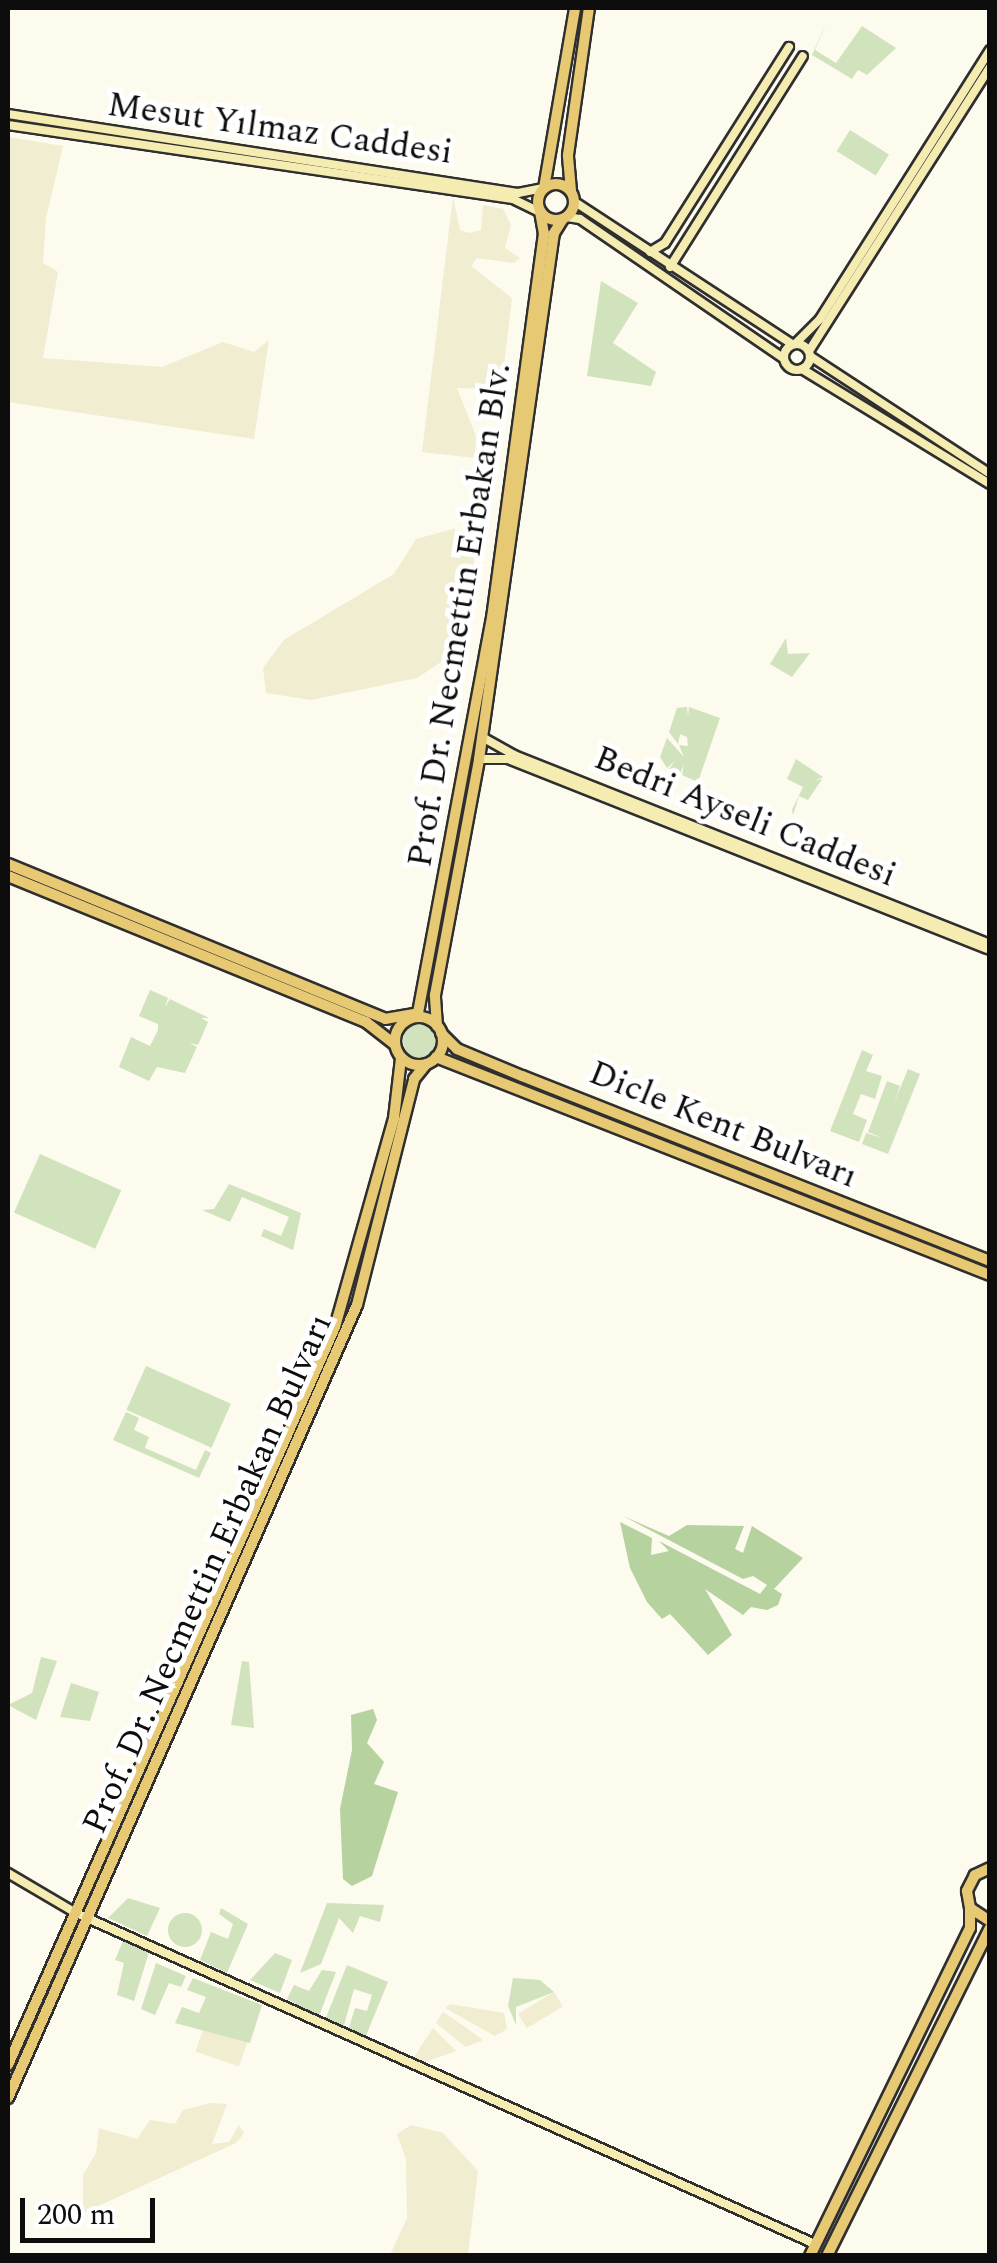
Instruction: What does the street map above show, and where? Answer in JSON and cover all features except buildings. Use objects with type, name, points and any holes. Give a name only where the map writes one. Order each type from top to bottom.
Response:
[{"type":"main road","points":[[575,8],[544,188],[555,184],[670,267],[990,474]]},
{"type":"main road","points":[[573,196],[568,155],[589,8]]},
{"type":"main road","points":[[648,252],[665,243],[789,47]]},
{"type":"main road","points":[[784,358],[820,319],[990,50]]},
{"type":"main road","points":[[670,267],[803,56]]},
{"type":"main road","points":[[802,369],[990,67]]},
{"type":"main road","name":"Mesut Yılmaz Caddesi","points":[[8,114],[518,192],[544,188]]},
{"type":"main road","name":"Mesut Yılmaz Caddesi","points":[[8,125],[512,199],[540,212]]},
{"type":"main road","name":"Prof. Dr. Necmettin Erbakan Blv.","points":[[408,1020],[426,1000],[478,702],[544,234],[540,212],[544,188]]},
{"type":"main road","name":"Prof. Dr. Necmettin Erbakan Blv.","points":[[439,1030],[440,964],[479,759],[554,233],[573,196]]},
{"type":"main road","points":[[540,212],[580,219],[784,358],[790,368],[802,369],[990,484]]},
{"type":"main road","name":"Bedri Ayseli Caddesi","points":[[482,737],[990,947]]},
{"type":"main road","name":"Bedri Ayseli Caddesi","points":[[479,759],[508,758],[990,947]]},
{"type":"main road","points":[[8,864],[340,1002],[394,1021],[424,1018],[439,1030],[431,1060],[401,1058],[395,1046],[366,1022],[8,876]]},
{"type":"main road","points":[[395,1046],[408,1020]]},
{"type":"main road","name":"Dicle Kent Bulvarı","points":[[439,1030],[457,1048],[522,1076],[990,1261]]},
{"type":"main road","name":"Prof. Dr. Necmettin Erbakan Bulvarı","points":[[8,2098],[81,1915],[335,1327],[394,1118],[401,1058]]},
{"type":"main road","name":"Dicle Kent Bulvarı","points":[[431,1060],[990,1275]]},
{"type":"main road","name":"Prof. Dr. Necmettin Erbakan Bulvarı","points":[[8,2065],[81,1915],[357,1306],[414,1079],[431,1060]]},
{"type":"main road","points":[[8,1873],[81,1915],[812,2250],[970,1928],[970,1882],[990,1868]]},
{"type":"main road","points":[[827,2256],[990,1924],[970,1908]]},
{"type":"shaded area","points":[[8,137],[63,146],[46,218],[43,263],[58,272],[43,358],[162,367],[223,342],[254,352],[269,340],[254,439],[8,402]]},
{"type":"shaded area","points":[[453,197],[460,230],[469,233],[481,230],[483,205],[503,209],[511,225],[505,248],[520,258],[514,263],[477,258],[471,266],[512,298],[503,373],[494,389],[457,388],[476,436],[475,458],[422,452]]},
{"type":"shaded area","points":[[453,529],[475,533],[474,565],[461,622],[441,662],[417,678],[311,700],[266,693],[263,668],[284,640],[394,574],[416,539]]},
{"type":"shaded area","points":[[554,1992],[563,2007],[527,2028],[518,2014]]},
{"type":"shaded area","points":[[450,2004],[504,2013],[507,2029],[495,2036],[445,2008]]},
{"type":"shaded area","points":[[443,2012],[483,2040],[466,2047],[436,2023]]},
{"type":"shaded area","points":[[204,2027],[247,2042],[239,2067],[196,2052]]},
{"type":"shaded area","points":[[433,2028],[456,2051],[422,2063],[414,2057]]},
{"type":"shaded area","points":[[211,2103],[227,2104],[212,2144],[229,2142],[239,2125],[244,2133],[236,2143],[83,2213],[83,2175],[96,2153],[99,2128],[137,2139],[150,2120],[175,2124],[183,2110]]},
{"type":"shaded area","points":[[411,2125],[443,2133],[478,2171],[468,2255],[390,2255],[407,2218],[406,2159],[397,2134]]},
{"type":"green space","points":[[827,22],[815,50],[836,63],[862,26],[896,48],[867,75],[858,70],[852,79],[812,55]]},
{"type":"green space","points":[[850,130],[889,154],[876,176],[837,151]]},
{"type":"green space","points":[[601,281],[638,303],[613,343],[656,372],[651,386],[587,376]]},
{"type":"green space","points":[[786,638],[788,654],[810,653],[792,677],[770,664]]},
{"type":"green space","points":[[687,707],[688,716],[689,707],[720,718],[698,782],[682,775],[684,764],[680,774],[669,769],[675,761],[667,768],[660,757],[667,738],[684,757],[679,745],[688,746],[687,737],[680,734],[678,744],[669,732],[677,708]]},
{"type":"green space","points":[[796,759],[823,777],[814,781],[822,779],[808,800],[799,796],[793,815],[792,810],[803,787],[787,779]]},
{"type":"green space","points":[[150,990],[168,998],[165,1007],[170,999],[209,1018],[201,1018],[208,1022],[198,1045],[190,1043],[197,1047],[185,1073],[157,1067],[149,1081],[119,1067],[131,1037],[150,1046],[158,1030],[158,1024],[139,1016]]},
{"type":"green space","points":[[420,1024],[432,1029],[437,1041],[432,1053],[420,1058],[408,1053],[403,1041],[408,1029]]},
{"type":"green space","points":[[862,1050],[873,1055],[866,1071],[882,1076],[875,1099],[861,1094],[853,1114],[867,1120],[859,1142],[830,1131]]},
{"type":"green space","points":[[908,1069],[920,1074],[888,1154],[862,1144],[866,1133],[882,1138],[868,1132],[887,1081],[900,1086],[894,1103]]},
{"type":"green space","points":[[40,1154],[121,1190],[95,1249],[14,1212]]},
{"type":"green space","points":[[229,1184],[301,1213],[293,1250],[261,1236],[264,1229],[281,1236],[289,1217],[242,1197],[230,1222],[202,1210],[214,1209]]},
{"type":"green space","points":[[146,1366],[231,1404],[211,1448],[126,1410]]},
{"type":"green space","points":[[126,1412],[139,1418],[134,1430],[149,1437],[145,1448],[196,1470],[205,1450],[211,1453],[199,1478],[113,1440]]},
{"type":"green space","points":[[623,1516],[669,1536],[687,1525],[744,1526],[735,1549],[743,1553],[752,1526],[803,1558],[774,1589],[782,1594],[778,1605],[767,1610],[751,1607],[743,1615],[705,1589],[732,1635],[708,1655],[670,1614],[662,1619],[647,1602],[630,1568],[620,1522],[652,1538],[651,1555],[669,1551],[659,1541],[760,1594],[767,1585],[753,1576],[743,1579]]},
{"type":"green space","points":[[41,1657],[57,1661],[36,1720],[8,1705],[32,1693]]},
{"type":"green space","points":[[242,1661],[249,1662],[254,1728],[231,1725]]},
{"type":"green space","points":[[71,1683],[99,1692],[90,1721],[60,1717]]},
{"type":"green space","points":[[373,1709],[377,1720],[367,1743],[384,1762],[374,1784],[398,1792],[372,1876],[352,1886],[343,1879],[340,1809],[352,1750],[351,1715]]},
{"type":"green space","points":[[128,1898],[160,1908],[147,1936],[108,1918]]},
{"type":"green space","points":[[327,1903],[384,1905],[380,1922],[360,1916],[353,1933],[339,1918],[321,1964],[300,1973]]},
{"type":"green space","points":[[221,1908],[248,1924],[227,1973],[200,1960],[211,1932],[228,1939],[233,1924],[219,1914]]},
{"type":"green space","points":[[185,1913],[197,1918],[202,1930],[197,1942],[185,1947],[173,1942],[168,1930],[173,1918]]},
{"type":"green space","points":[[123,1941],[149,1952],[134,2001],[117,1995],[124,1963],[115,1960]]},
{"type":"green space","points":[[275,1953],[292,1960],[280,1993],[250,1980]]},
{"type":"green space","points":[[156,1963],[186,1976],[181,1987],[169,1983],[155,2015],[141,2009]]},
{"type":"green space","points":[[347,1965],[388,1982],[365,2038],[348,2031],[355,2008],[367,2011],[372,1995],[354,1989],[343,2029],[325,2020]]},
{"type":"green space","points":[[322,1970],[336,1972],[319,2016],[287,1999],[294,1985],[309,1991]]},
{"type":"green space","points":[[193,1978],[262,2005],[250,2043],[175,2023],[182,2007],[199,2013],[206,1997],[187,1990]]},
{"type":"green space","points":[[513,1978],[540,1980],[554,1992],[516,2007],[516,2025],[508,2006]]}]
